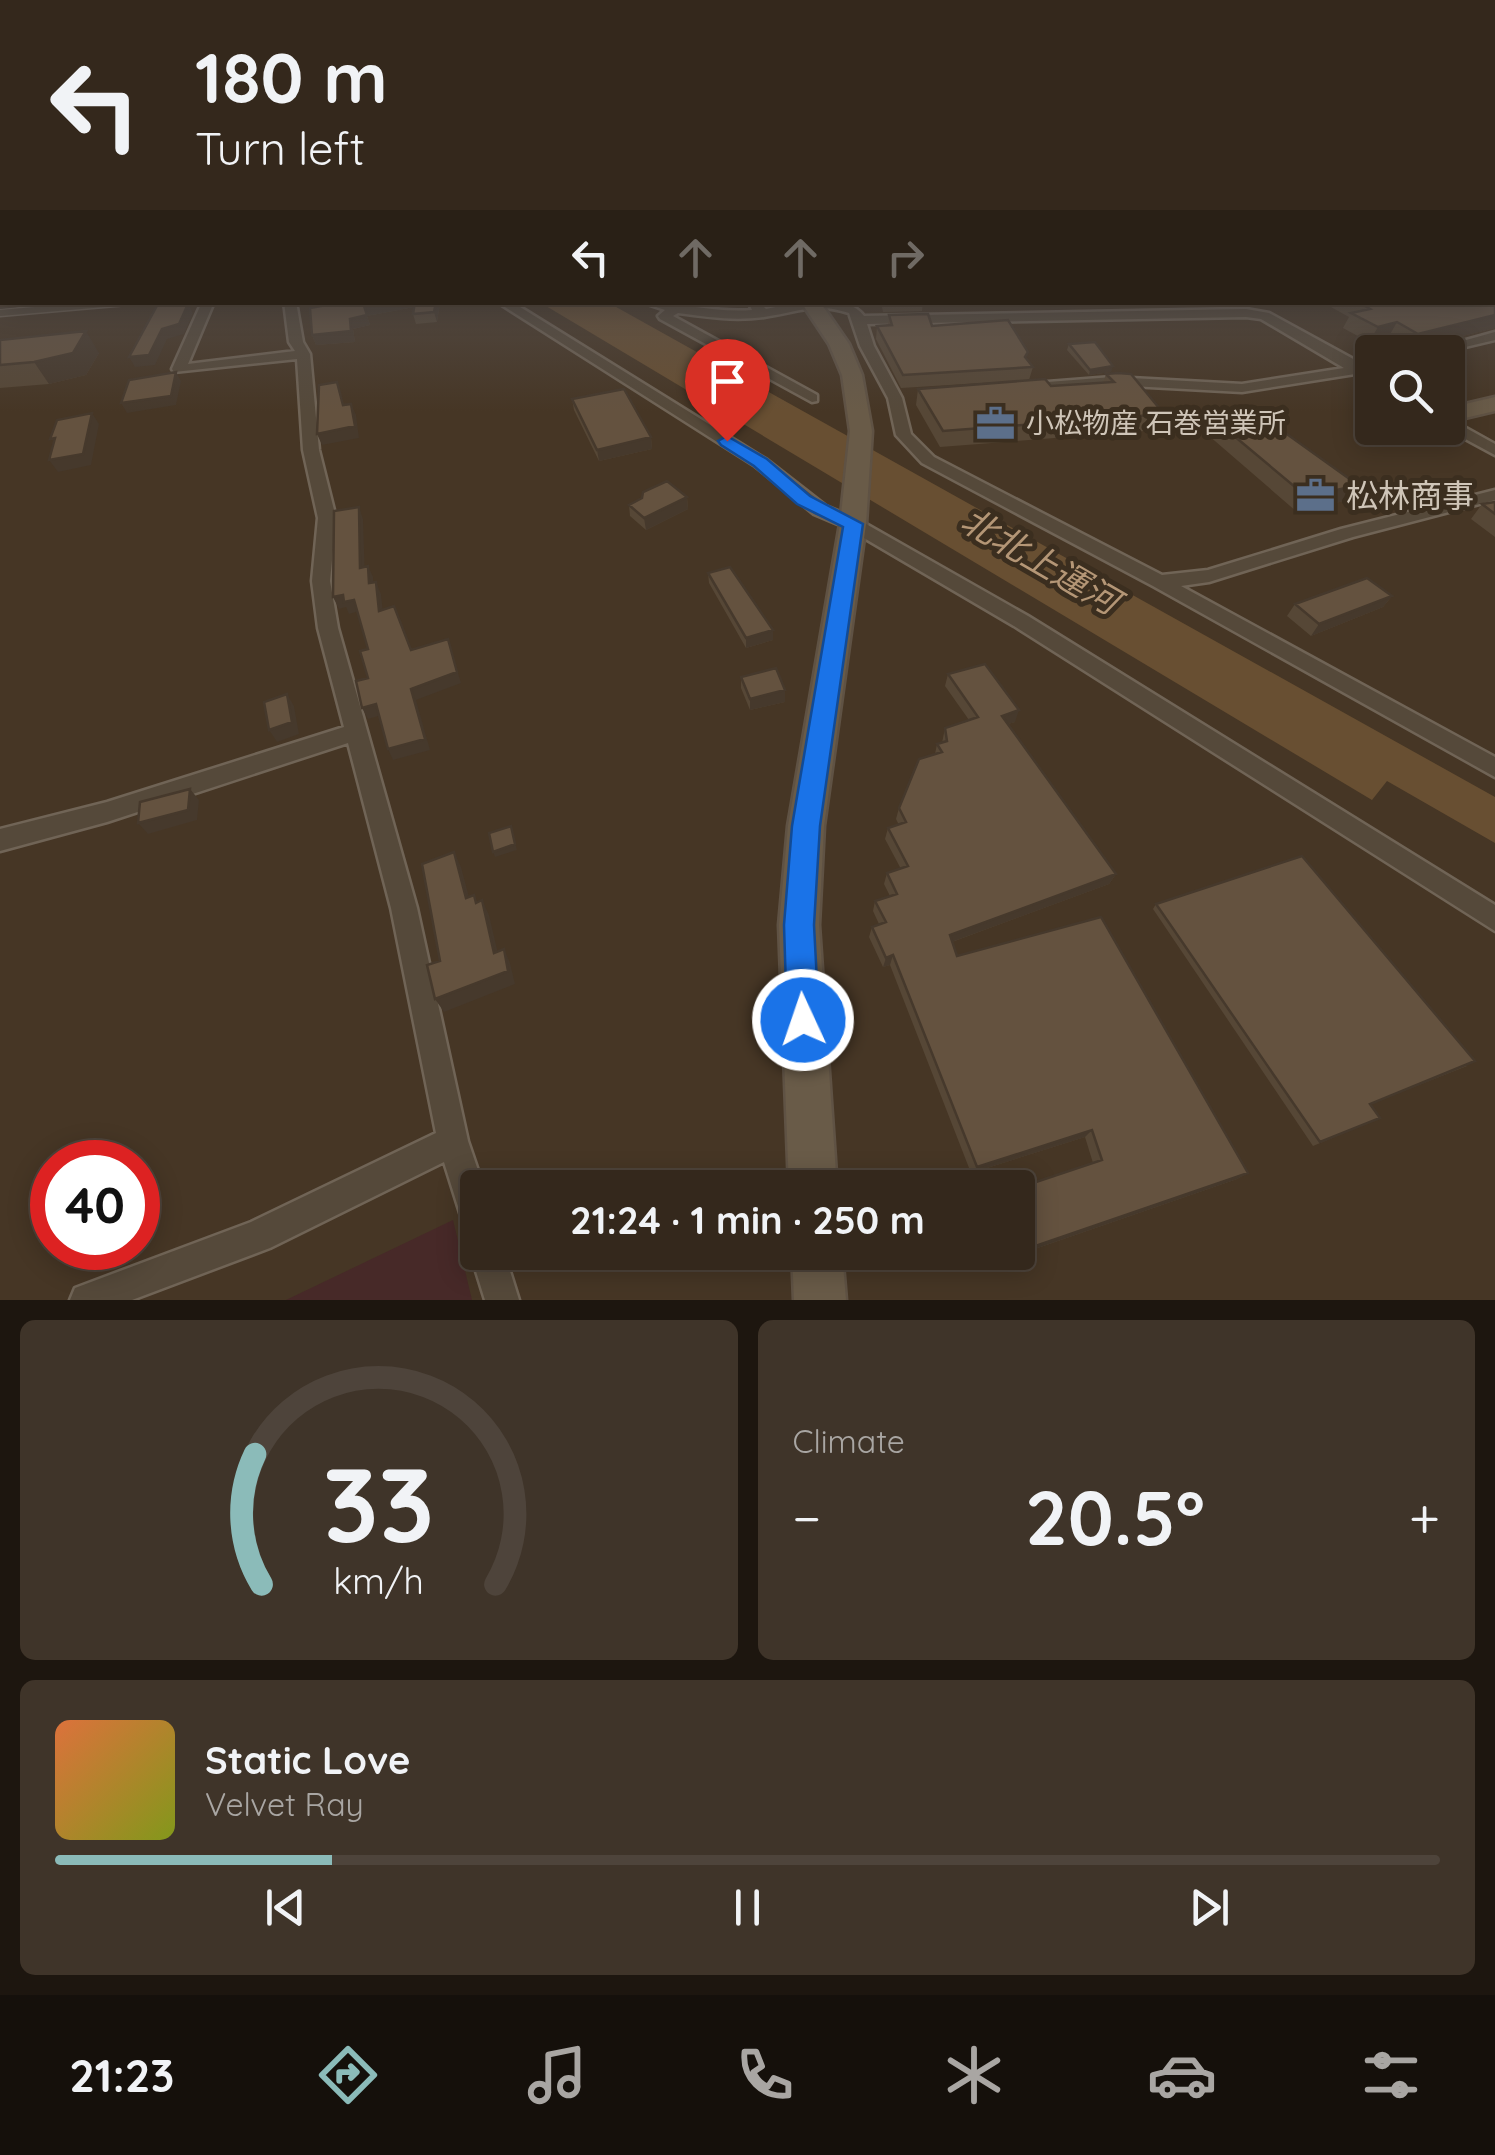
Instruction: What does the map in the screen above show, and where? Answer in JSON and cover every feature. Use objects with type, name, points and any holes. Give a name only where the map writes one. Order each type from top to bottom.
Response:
[{"type":"street","points":[[207,305],[180,368],[303,354]]},
{"type":"street","points":[[290,305],[296,342],[303,354],[312,450],[328,518],[321,581],[355,732],[404,908],[462,1170]]},
{"type":"street","points":[[509,305],[761,462],[820,510],[854,516],[1495,918]]},
{"type":"street","points":[[659,305],[705,315],[789,305]]},
{"type":"street","points":[[811,305],[840,344],[852,375],[861,431],[854,516],[806,826],[799,925],[812,1170]]},
{"type":"street","points":[[835,305],[853,310],[860,320],[866,346],[896,398],[904,435],[928,460],[1160,582],[1495,768]]},
{"type":"street","points":[[676,309],[664,316],[812,398]]},
{"type":"street","points":[[860,320],[1246,313],[1265,316],[1355,363]]},
{"type":"street","points":[[1465,343],[1495,336]]},
{"type":"street","points":[[1014,388],[1112,381],[1242,388],[1355,370]]},
{"type":"street","points":[[896,398],[915,396]]},
{"type":"street","points":[[1465,414],[1495,404]]},
{"type":"street","points":[[1465,430],[1495,450]]},
{"type":"street","points":[[1160,582],[1210,576],[1347,533],[1495,495]]},
{"type":"street","points":[[0,840],[107,812],[355,732]]},
{"type":"street","points":[[87,1300],[258,1236],[453,1141]]},
{"type":"street","points":[[493,1270],[502,1300]]},
{"type":"street","points":[[818,1270],[820,1300]]},
{"type":"lane","points":[[0,312],[89,305]]},
{"type":"shaded area","points":[[453,1220],[460,1270],[465,1270],[472,1300],[286,1300]]},
{"type":"water","name":"北北上運河","points":[[544,305],[613,305],[1495,797],[1495,843],[1387,781],[1372,800]]},
{"type":"building","points":[[157,305],[188,305],[179,324],[162,329],[149,355],[129,357]]},
{"type":"building","points":[[369,305],[364,306],[367,315],[350,319],[351,331],[312,335],[310,308]]},
{"type":"building","points":[[414,305],[435,305],[434,312],[413,314]]},
{"type":"building","points":[[1363,305],[1495,305],[1495,315],[1418,334],[1397,322],[1378,327],[1351,313],[1370,309]]},
{"type":"building","points":[[928,314],[932,326],[1008,320],[1033,367],[903,375],[877,326],[892,325],[889,315]]},
{"type":"building","points":[[86,331],[73,353],[0,365],[0,340]]},
{"type":"building","points":[[1095,342],[1113,366],[1090,370],[1069,344]]},
{"type":"building","points":[[176,372],[171,396],[121,403],[129,380]]},
{"type":"building","points":[[1106,374],[1131,374],[1164,414],[943,431],[918,389],[1045,379],[1051,386],[1114,382]]},
{"type":"building","points":[[337,382],[343,405],[351,404],[355,426],[317,434],[319,385]]},
{"type":"building","points":[[624,389],[651,437],[597,450],[572,399]]},
{"type":"building","points":[[92,413],[83,454],[49,460],[55,438],[50,439],[57,420]]},
{"type":"building","points":[[1263,417],[1358,485],[1307,497],[1215,420]]},
{"type":"building","points":[[667,481],[687,497],[644,518],[629,505],[642,498],[643,492]]},
{"type":"building","points":[[1495,502],[1495,514],[1482,504]]},
{"type":"building","points":[[359,507],[360,568],[368,566],[369,583],[376,582],[379,611],[394,606],[411,650],[448,639],[457,672],[411,689],[425,739],[388,749],[376,704],[362,708],[356,681],[368,678],[360,651],[368,649],[354,600],[344,602],[343,595],[333,597],[334,511]]},
{"type":"building","points":[[730,567],[773,630],[746,638],[708,573]]},
{"type":"building","points":[[1367,578],[1392,596],[1319,624],[1295,604]]},
{"type":"building","points":[[985,664],[1019,710],[1002,716],[1116,874],[950,935],[957,956],[1101,917],[1248,1173],[1035,1246],[1035,1182],[1102,1160],[1092,1130],[977,1167],[893,955],[886,958],[872,927],[886,922],[875,901],[897,894],[887,873],[908,866],[888,828],[906,822],[899,808],[919,759],[942,752],[937,744],[947,741],[945,728],[978,717],[948,674]]},
{"type":"building","points":[[776,668],[785,690],[750,699],[741,677]]},
{"type":"building","points":[[287,694],[292,722],[269,730],[264,702]]},
{"type":"building","points":[[190,789],[188,810],[138,823],[140,802]]},
{"type":"building","points":[[511,826],[515,844],[493,852],[489,833]]},
{"type":"building","points":[[454,852],[466,898],[474,895],[476,903],[482,900],[494,953],[504,949],[508,971],[435,999],[427,965],[440,961],[422,864]]},
{"type":"building","points":[[1302,856],[1475,1061],[1370,1104],[1380,1118],[1320,1142],[1156,904]]},
{"type":"place","name":"小松物産 石巻営業所","points":[[996,423]]},
{"type":"place","name":"松林商事","points":[[1316,496]]},
{"type":"route","points":[[727,441],[761,462],[804,500],[854,524],[806,826],[799,925],[803,1020]]}]
